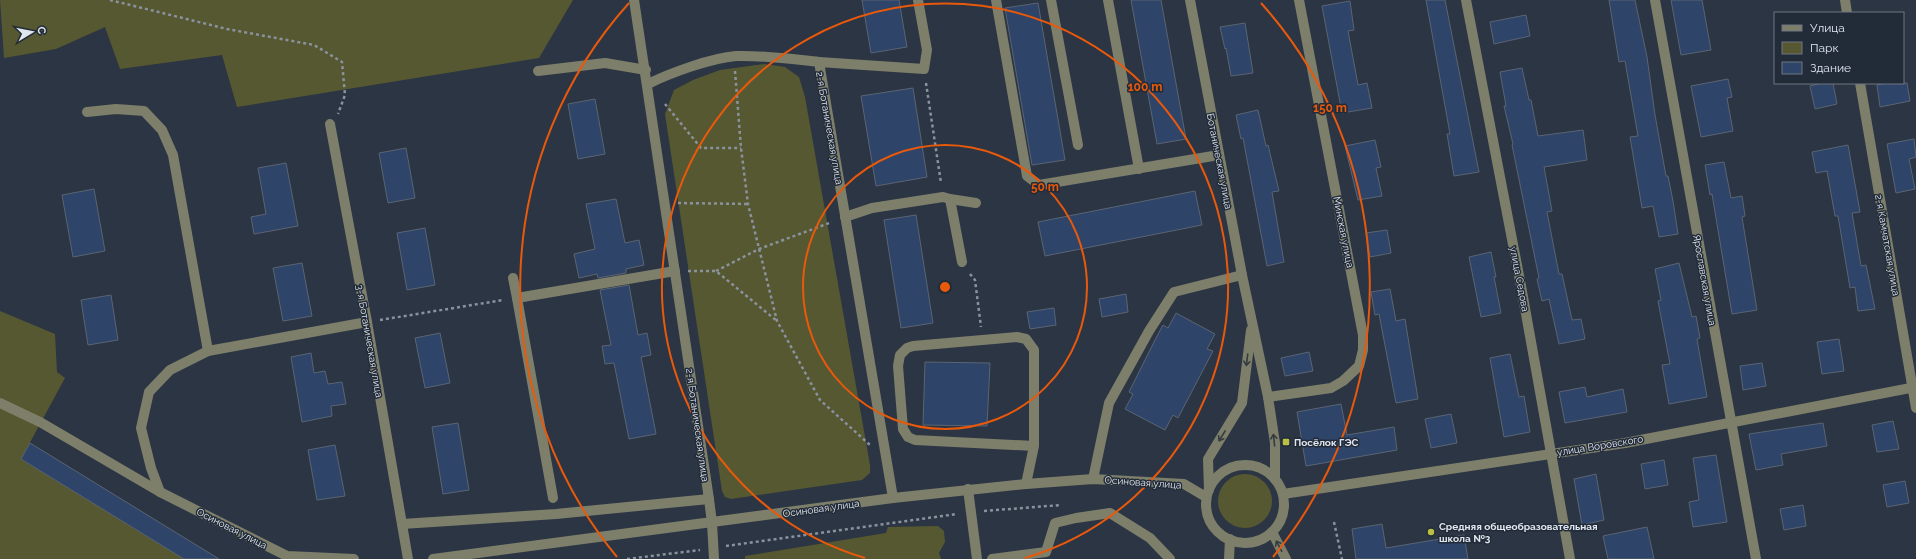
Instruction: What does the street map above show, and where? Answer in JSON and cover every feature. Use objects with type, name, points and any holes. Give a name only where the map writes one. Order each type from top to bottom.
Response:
[{"type":"street","points":[[634,0],[648,84]]},
{"type":"street","points":[[819,62],[924,69],[927,50],[918,0]]},
{"type":"street","points":[[996,0],[1027,176],[1039,185],[1219,156]]},
{"type":"street","points":[[1051,0],[1078,145]]},
{"type":"street","points":[[1108,0],[1139,169]]},
{"type":"street","name":"Ботаническая улица","points":[[1190,0],[1242,275],[1268,398],[1275,443],[1275,479]]},
{"type":"street","name":"Минская улица","points":[[1268,398],[1331,388],[1343,382],[1359,366],[1363,350],[1362,327],[1300,0]]},
{"type":"street","name":"улица Седова","points":[[1466,0],[1552,453],[1570,559]]},
{"type":"street","name":"Ярославская улица","points":[[1655,0],[1756,559]]},
{"type":"street","points":[[1845,0],[1848,12]]},
{"type":"street","name":"2-я Ботаническая улица","points":[[714,559],[709,498],[664,203],[648,84],[666,75],[734,56],[770,57],[819,62],[894,498]]},
{"type":"street","points":[[538,71],[605,63],[646,70]]},
{"type":"street","name":"2-я Камчатская улица","points":[[1860,84],[1914,388],[1916,408]]},
{"type":"street","points":[[87,112],[116,109],[144,111],[162,130],[173,155],[208,351]]},
{"type":"street","name":"3-я Ботаническая улица","points":[[330,124],[368,322],[408,559]]},
{"type":"street","points":[[845,217],[872,208],[946,198],[976,203]]},
{"type":"street","points":[[946,198],[962,262]]},
{"type":"street","points":[[517,298],[675,271]]},
{"type":"street","points":[[1093,479],[1109,403],[1149,331],[1174,292],[1242,275]]},
{"type":"street","points":[[513,278],[553,498]]},
{"type":"street","name":"Ботаническая улица","points":[[1208,493],[1208,459],[1242,403],[1252,321]]},
{"type":"street","points":[[160,492],[151,468],[141,428],[149,392],[170,370],[208,351],[368,322]]},
{"type":"street","points":[[1026,484],[1034,446],[1034,350],[1026,340],[1017,337],[913,346],[907,348],[900,355],[898,366],[903,429],[908,437],[915,440],[1034,446]]},
{"type":"street","name":"улица Воровского","points":[[1283,494],[1626,443],[1914,388]]},
{"type":"street","name":"Осиновая улица","points":[[0,403],[40,422],[160,492],[287,556],[354,559]]},
{"type":"street","points":[[1249,465],[1259,467],[1268,472],[1275,479],[1283,494],[1283,514],[1272,532],[1257,541],[1239,542],[1230,540],[1212,523],[1208,515],[1208,493],[1220,474],[1228,469],[1249,465]]},
{"type":"street","name":"Осиновая улица","points":[[433,559],[894,498],[1026,484],[1093,479],[1184,484],[1208,493]]},
{"type":"street","points":[[968,489],[977,559]]},
{"type":"street","points":[[402,524],[556,514],[709,498]]},
{"type":"street","points":[[992,559],[1046,552],[1055,523],[1110,513],[1150,538],[1170,559]]},
{"type":"street","points":[[1272,532],[1286,559]]},
{"type":"street","points":[[1229,559],[1230,540]]},
{"type":"path","points":[[110,0],[226,29],[314,45],[342,62],[344,96],[340,111],[330,124]]},
{"type":"path","points":[[734,56],[741,148],[748,204],[778,321],[820,400],[888,461]]},
{"type":"path","points":[[924,69],[946,198]]},
{"type":"path","points":[[648,84],[701,148],[741,148]]},
{"type":"path","points":[[664,203],[748,204]]},
{"type":"path","points":[[675,271],[716,272],[759,249],[845,217]]},
{"type":"path","points":[[962,262],[975,280],[983,340]]},
{"type":"path","points":[[716,272],[778,321]]},
{"type":"path","points":[[368,322],[517,298]]},
{"type":"path","points":[[734,545],[900,520],[971,512],[1064,505]]},
{"type":"path","points":[[1334,522],[1342,559]]},
{"type":"path","points":[[627,559],[712,548]]},
{"type":"green space","points":[[0,0],[573,0],[539,58],[237,107],[222,55],[120,69],[105,27],[56,49],[4,58]]},
{"type":"green space","points":[[764,64],[785,67],[799,77],[805,97],[870,465],[870,473],[862,480],[731,499],[725,497],[722,491],[665,114],[674,90],[693,80],[720,70]]},
{"type":"green space","points":[[0,311],[55,334],[57,372],[65,378],[21,459],[184,559],[0,559]]},
{"type":"green space","points":[[1240,474],[1250,474],[1260,478],[1268,486],[1272,496],[1272,506],[1268,516],[1260,524],[1250,528],[1240,528],[1230,524],[1222,516],[1218,506],[1218,496],[1222,486],[1230,478]]},
{"type":"green space","points":[[938,526],[944,531],[945,542],[939,553],[941,559],[745,559],[745,556],[886,533],[888,527]]},
{"type":"building","points":[[862,0],[899,0],[907,47],[871,53]]},
{"type":"building","points":[[1131,0],[1161,0],[1186,139],[1157,144]]},
{"type":"building","points":[[1426,0],[1445,0],[1479,172],[1454,176],[1447,134],[1450,134]]},
{"type":"building","points":[[1609,0],[1635,0],[1647,57],[1655,115],[1666,176],[1668,176],[1673,201],[1678,234],[1659,237],[1653,206],[1642,208],[1630,137],[1638,136],[1625,61],[1619,62]]},
{"type":"building","points":[[1671,0],[1702,0],[1711,50],[1681,55]]},
{"type":"building","points":[[1350,1],[1354,30],[1348,31],[1358,85],[1367,83],[1372,108],[1342,113],[1322,6]]},
{"type":"building","points":[[1038,3],[1065,160],[1032,165],[1005,8]]},
{"type":"building","points":[[1526,15],[1530,36],[1494,44],[1490,22]]},
{"type":"building","points":[[1245,23],[1253,73],[1231,76],[1226,48],[1225,49],[1220,27]]},
{"type":"building","points":[[1522,68],[1529,100],[1531,100],[1538,136],[1583,130],[1587,160],[1544,167],[1552,211],[1547,212],[1559,274],[1562,274],[1572,320],[1581,319],[1585,339],[1559,344],[1549,299],[1542,301],[1537,279],[1539,278],[1513,144],[1504,106],[1506,106],[1500,72]]},
{"type":"building","points":[[1728,79],[1732,97],[1727,98],[1733,131],[1701,137],[1691,86]]},
{"type":"building","points":[[1907,83],[1910,101],[1880,107],[1877,85]]},
{"type":"building","points":[[1818,84],[1833,84],[1837,104],[1815,109],[1810,86]]},
{"type":"building","points":[[913,88],[927,177],[876,186],[861,96]]},
{"type":"building","points":[[595,99],[605,154],[578,159],[568,104]]},
{"type":"building","points":[[1258,110],[1266,146],[1268,145],[1279,191],[1272,192],[1284,262],[1267,266],[1243,138],[1241,139],[1236,115]]},
{"type":"building","points":[[1914,139],[1916,157],[1909,159],[1915,189],[1896,193],[1887,144]]},
{"type":"building","points":[[1375,140],[1381,167],[1376,168],[1382,196],[1358,200],[1345,146]]},
{"type":"building","points":[[1848,145],[1860,212],[1852,213],[1861,266],[1866,265],[1875,309],[1858,311],[1855,287],[1850,288],[1838,216],[1835,216],[1827,171],[1816,173],[1812,152]]},
{"type":"building","points":[[406,148],[415,198],[388,203],[379,153]]},
{"type":"building","points":[[1724,162],[1731,198],[1742,196],[1745,216],[1742,217],[1757,310],[1732,314],[1712,194],[1710,195],[1705,165]]},
{"type":"building","points":[[286,163],[298,226],[254,234],[251,217],[266,214],[258,168]]},
{"type":"building","points":[[94,189],[105,251],[73,257],[62,195]]},
{"type":"building","points":[[1195,191],[1202,225],[1045,256],[1038,222]]},
{"type":"building","points":[[616,199],[625,243],[639,240],[644,265],[626,269],[626,273],[598,278],[597,274],[579,278],[574,254],[595,249],[586,204]]},
{"type":"building","points":[[916,215],[933,323],[901,328],[884,220]]},
{"type":"building","points":[[425,228],[435,285],[407,290],[397,233]]},
{"type":"building","points":[[1387,230],[1391,253],[1370,257],[1366,233]]},
{"type":"building","points":[[1491,252],[1501,313],[1481,317],[1469,257]]},
{"type":"building","points":[[302,263],[312,316],[283,321],[273,268]]},
{"type":"building","points":[[1679,263],[1692,317],[1696,316],[1700,338],[1697,339],[1707,397],[1669,404],[1662,365],[1670,364],[1658,301],[1661,300],[1655,269]]},
{"type":"building","points":[[629,285],[638,335],[647,333],[651,355],[641,357],[656,434],[629,439],[614,363],[605,364],[602,346],[611,345],[600,290]]},
{"type":"building","points":[[1390,289],[1396,321],[1405,319],[1418,399],[1396,403],[1379,314],[1375,315],[1371,292]]},
{"type":"building","points":[[1126,294],[1128,312],[1102,317],[1099,299]]},
{"type":"building","points":[[111,295],[118,340],[88,345],[81,300]]},
{"type":"building","points":[[1054,308],[1056,325],[1030,329],[1027,312]]},
{"type":"building","points":[[1176,313],[1215,334],[1207,349],[1213,351],[1178,418],[1173,415],[1165,430],[1125,409],[1133,394],[1129,392],[1155,340],[1163,325],[1168,328]]},
{"type":"building","points":[[440,333],[450,383],[425,388],[415,338]]},
{"type":"building","points":[[1839,339],[1844,371],[1822,374],[1817,342]]},
{"type":"building","points":[[1309,352],[1313,371],[1285,376],[1281,358]]},
{"type":"building","points":[[311,353],[314,373],[325,371],[328,384],[342,382],[346,404],[331,406],[332,416],[302,422],[291,357]]},
{"type":"building","points":[[1510,354],[1519,397],[1524,396],[1530,432],[1504,437],[1490,358]]},
{"type":"building","points":[[925,362],[990,363],[987,426],[923,425]]},
{"type":"building","points":[[1762,363],[1766,386],[1743,390],[1740,366]]},
{"type":"building","points":[[1585,387],[1587,397],[1623,389],[1627,412],[1565,423],[1559,392]]},
{"type":"building","points":[[1341,404],[1347,435],[1394,427],[1397,450],[1306,466],[1297,412]]},
{"type":"building","points":[[1451,414],[1457,443],[1431,448],[1425,419]]},
{"type":"building","points":[[1893,421],[1899,449],[1877,452],[1872,425]]},
{"type":"building","points":[[458,423],[469,490],[443,494],[432,427]]},
{"type":"building","points":[[1823,423],[1827,446],[1781,454],[1783,465],[1756,470],[1749,434]]},
{"type":"building","points":[[30,443],[219,559],[184,559],[21,459]]},
{"type":"building","points":[[335,445],[345,496],[317,500],[308,450]]},
{"type":"building","points":[[1716,455],[1727,522],[1693,527],[1689,502],[1699,500],[1693,458]]},
{"type":"building","points":[[1664,460],[1668,485],[1645,489],[1641,464]]},
{"type":"building","points":[[1596,474],[1604,520],[1582,525],[1574,479]]},
{"type":"building","points":[[1905,481],[1909,503],[1887,507],[1883,485]]},
{"type":"building","points":[[1803,505],[1806,526],[1784,530],[1780,509]]},
{"type":"building","points":[[1382,524],[1386,548],[1464,535],[1468,559],[1356,559],[1352,529]]},
{"type":"building","points":[[1647,527],[1654,559],[1608,559],[1603,536]]},
{"type":"place","name":"Посёлок ГЭС","points":[[1286,442]]},
{"type":"place","name":"Средняя общеобразовательная школа №3","points":[[1431,532]]}]
